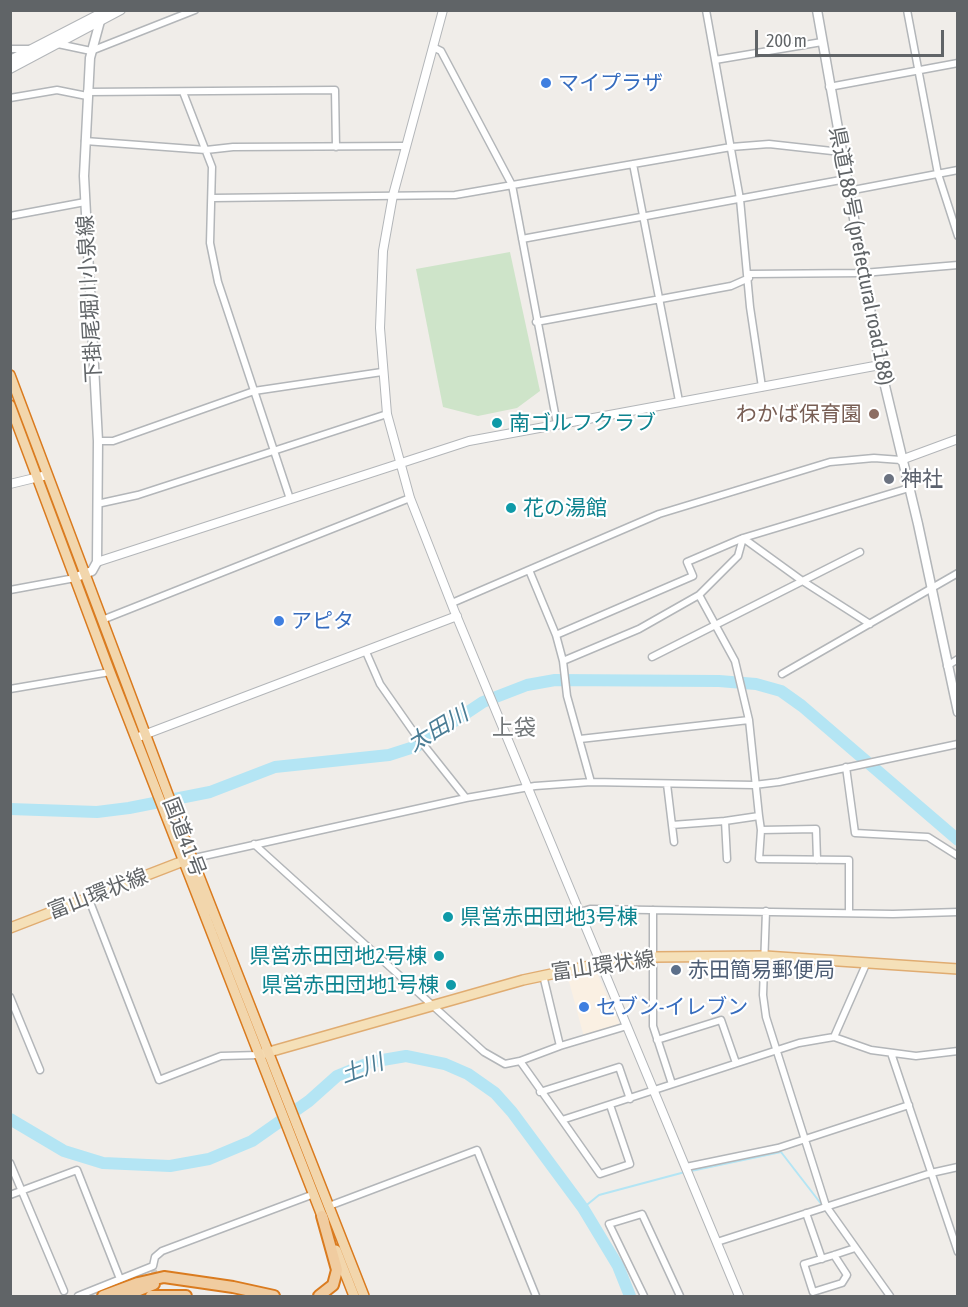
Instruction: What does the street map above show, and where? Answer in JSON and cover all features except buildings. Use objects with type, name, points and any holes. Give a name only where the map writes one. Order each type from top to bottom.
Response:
[{"type":"highway","name":"国道41号","points":[[10,375],[43,477],[80,576],[110,672],[141,736]]},
{"type":"highway","name":"国道41号","points":[[10,405],[43,477]]},
{"type":"highway","name":"国道41号","points":[[80,576],[102,620],[141,736],[171,814],[284,1104],[329,1206],[364,1296]]},
{"type":"highway","name":"国道41号","points":[[299,1141],[314,1194],[354,1296]]},
{"type":"highway","points":[[319,1296],[333,1285],[337,1270],[322,1216]]},
{"type":"highway","points":[[124,1296],[161,1282],[182,1279]]},
{"type":"highway","points":[[104,1296],[149,1280],[182,1279],[274,1296]]},
{"type":"highway","points":[[233,1287],[255,1296]]},
{"type":"highway","points":[[151,1296],[184,1296]]},
{"type":"highway","points":[[166,1296],[184,1296]]},
{"type":"main road","name":"県道188号 (prefectural road 188)","points":[[817,10],[880,365],[957,712]]},
{"type":"main road","name":"下掛尾堀川小泉線","points":[[97,562],[98,441],[85,202],[85,141],[91,51],[103,11]]},
{"type":"main road","points":[[80,576],[92,571],[97,562]]},
{"type":"main road","name":"富山環状線","points":[[10,928],[189,859]]},
{"type":"main road","name":"富山環状線","points":[[264,1053],[543,975],[602,963],[653,957],[765,957],[957,969]]},
{"type":"street","points":[[10,69],[121,10]]},
{"type":"street","points":[[58,44],[91,51],[195,10]]},
{"type":"street","points":[[443,10],[393,195],[380,285],[382,372],[387,414],[410,498],[492,704],[529,787],[739,1296]]},
{"type":"street","points":[[706,10],[740,199],[749,276],[751,317],[762,387]]},
{"type":"street","points":[[907,10],[938,174],[957,236]]},
{"type":"street","points":[[10,60],[103,11]]},
{"type":"street","points":[[715,60],[822,42]]},
{"type":"street","points":[[433,47],[441,51],[512,185],[557,424]]},
{"type":"street","points":[[10,49],[32,49]]},
{"type":"street","points":[[829,87],[957,63]]},
{"type":"street","points":[[10,98],[57,90],[87,94],[335,90],[336,147]]},
{"type":"street","points":[[183,92],[212,167],[213,198],[210,243],[214,265],[290,499]]},
{"type":"street","points":[[85,141],[206,150],[233,147],[405,146]]},
{"type":"street","points":[[213,198],[455,195],[731,147],[770,144],[841,152]]},
{"type":"street","points":[[633,164],[680,401]]},
{"type":"street","points":[[848,191],[957,170]]},
{"type":"street","points":[[522,239],[846,179]]},
{"type":"street","points":[[10,216],[85,202]]},
{"type":"street","points":[[536,322],[731,286],[749,276],[863,273],[957,265]]},
{"type":"street","points":[[97,562],[469,441],[880,365]]},
{"type":"street","points":[[98,441],[113,441],[254,391],[382,372]]},
{"type":"street","points":[[97,504],[138,495],[387,414]]},
{"type":"street","points":[[452,603],[659,514],[830,462],[874,458],[901,460],[957,439]]},
{"type":"street","points":[[10,484],[43,477]]},
{"type":"street","points":[[556,635],[693,576],[687,562],[743,538],[909,488]]},
{"type":"street","points":[[102,620],[410,498]]},
{"type":"street","points":[[743,538],[801,580],[870,624]]},
{"type":"street","points":[[563,661],[639,629],[699,595],[738,556],[743,538]]},
{"type":"street","points":[[652,657],[715,623],[860,552]]},
{"type":"street","points":[[529,570],[556,635],[563,661],[566,686],[591,782]]},
{"type":"street","points":[[782,674],[957,573]]},
{"type":"street","points":[[10,590],[80,576]]},
{"type":"street","points":[[699,595],[735,661],[749,720],[754,785],[761,830],[759,859],[849,860],[849,913]]},
{"type":"street","points":[[141,736],[457,616]]},
{"type":"street","points":[[366,652],[380,684],[415,734],[466,798]]},
{"type":"street","points":[[947,666],[957,659]]},
{"type":"street","points":[[10,689],[110,672]]},
{"type":"street","points":[[580,739],[749,720]]},
{"type":"street","points":[[189,859],[466,798],[529,787],[591,782],[754,785],[957,744]]},
{"type":"street","points":[[846,767],[855,833],[928,837],[957,856]]},
{"type":"street","points":[[667,784],[674,842]]},
{"type":"street","points":[[672,825],[759,816]]},
{"type":"street","points":[[725,820],[727,859]]},
{"type":"street","points":[[761,830],[816,829],[817,860]]},
{"type":"street","points":[[254,844],[484,1052],[505,1064],[627,1026]]},
{"type":"street","points":[[88,897],[159,1080],[221,1056],[264,1053]]},
{"type":"street","points":[[580,912],[591,909],[849,913],[957,912]]},
{"type":"street","points":[[653,910],[653,1026],[672,1084]]},
{"type":"street","points":[[766,911],[763,995],[766,1017],[826,1206],[890,1296]]},
{"type":"street","points":[[834,1037],[867,962]]},
{"type":"street","points":[[543,975],[560,1046]]},
{"type":"street","points":[[10,997],[40,1070]]},
{"type":"street","points":[[657,1040],[721,1020],[736,1063]]},
{"type":"street","points":[[562,1120],[799,1043],[834,1037],[871,1050],[916,1056],[957,1051]]},
{"type":"street","points":[[891,1053],[957,1252]]},
{"type":"street","points":[[520,1061],[600,1174],[630,1164],[610,1105]]},
{"type":"street","points":[[540,1092],[619,1067],[630,1099]]},
{"type":"street","points":[[686,1167],[778,1148],[909,1105]]},
{"type":"street","points":[[329,1206],[477,1150],[536,1296]]},
{"type":"street","points":[[10,1163],[64,1291]]},
{"type":"street","points":[[717,1242],[931,1173],[957,1167]]},
{"type":"street","points":[[10,1195],[77,1170],[120,1279]]},
{"type":"street","points":[[78,1296],[153,1268],[155,1257],[162,1251],[314,1194]]},
{"type":"street","points":[[806,1213],[822,1258]]},
{"type":"street","points":[[644,1296],[609,1224],[642,1214],[680,1296]]},
{"type":"street","points":[[834,1254],[847,1275],[842,1283],[813,1292],[804,1264],[834,1254],[855,1248]]},
{"type":"shaded area","points":[[593,970],[598,975],[620,1025],[584,1037],[567,974]]},
{"type":"green space","points":[[510,252],[540,391],[517,408],[478,416],[443,407],[416,269]]},
{"type":"waterway","name":"太田川","points":[[10,809],[97,812],[129,808],[210,792],[275,767],[389,755],[417,746],[483,702],[527,685],[555,680],[719,681],[756,684],[781,691],[802,706],[958,840]]},
{"type":"waterway","name":"土川","points":[[10,1119],[64,1151],[103,1163],[170,1166],[209,1159],[252,1141],[309,1101],[337,1076],[371,1062],[406,1056],[445,1064],[468,1074],[495,1093],[512,1112],[583,1208],[618,1266],[630,1296]]},
{"type":"waterway","points":[[691,1171],[781,1152],[822,1205]]},
{"type":"waterway","points":[[583,1208],[599,1195],[685,1172]]},
{"type":"waterway","points":[[825,1210],[850,1244]]},
{"type":"tunnel","points":[[154,1270],[157,1296]]},
{"type":"place","name":"マイプラザ","points":[[546,83]]},
{"type":"place","name":"わかば保育園","points":[[874,414]]},
{"type":"place","name":"南ゴルフクラブ","points":[[497,423]]},
{"type":"place","name":"神社","points":[[889,479]]},
{"type":"place","name":"花の湯館","points":[[511,508]]},
{"type":"place","name":"アピタ","points":[[279,621]]},
{"type":"place","name":"県営赤田団地3号棟","points":[[448,917]]},
{"type":"place","name":"県営赤田団地2号棟","points":[[439,956]]},
{"type":"place","name":"赤田簡易郵便局","points":[[676,970]]},
{"type":"place","name":"県営赤田団地1号棟","points":[[451,985]]},
{"type":"place","name":"セブン-イレブン","points":[[584,1007]]},
{"type":"district","name":"上袋","points":[[514,728]]}]
